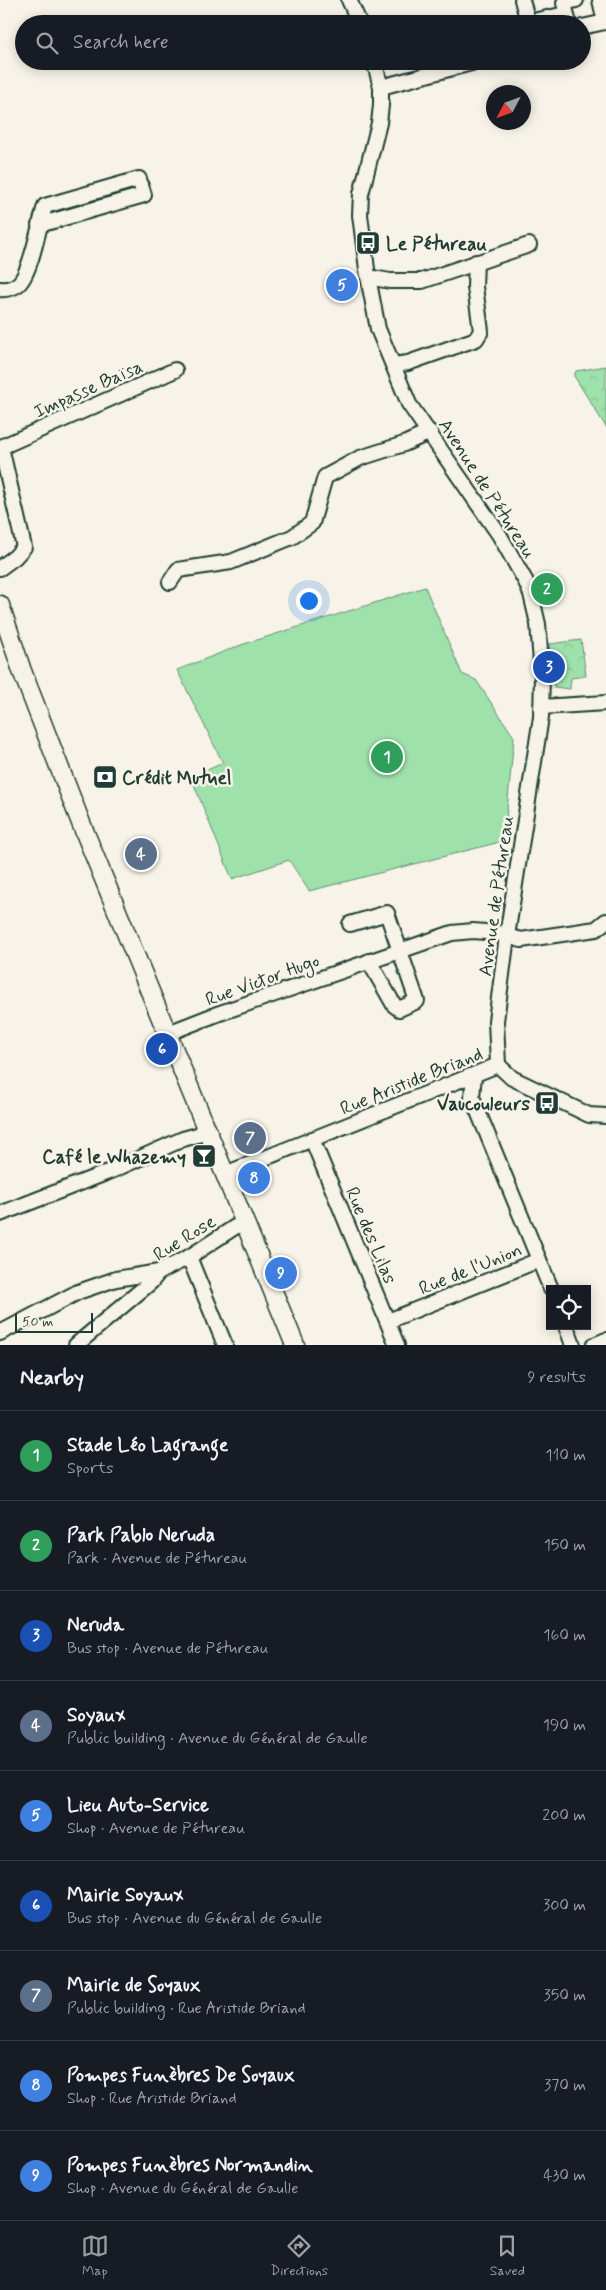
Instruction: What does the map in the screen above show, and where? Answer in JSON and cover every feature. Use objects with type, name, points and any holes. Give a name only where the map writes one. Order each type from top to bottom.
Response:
[{"type":"main road","points":[[0,605],[22,671],[81,823],[295,1345]]},
{"type":"street","points":[[349,0],[356,15]]},
{"type":"street","points":[[522,0],[525,15]]},
{"type":"street","points":[[566,15],[564,3],[576,0]]},
{"type":"street","points":[[591,25],[605,22],[600,0]]},
{"type":"street","name":"Avenue de Pétureau","points":[[376,70],[381,87],[379,123],[361,194],[362,232],[378,329],[409,404],[500,536],[531,594],[540,649],[541,707],[496,1021],[498,1065]]},
{"type":"street","points":[[381,87],[444,70]]},
{"type":"street","points":[[0,289],[6,290],[20,283],[26,273],[39,226],[45,206],[139,179],[144,195],[39,226]]},
{"type":"street","points":[[368,277],[390,282],[422,281],[529,245]]},
{"type":"street","points":[[394,365],[408,364],[476,339],[481,331],[475,287],[476,262]]},
{"type":"street","name":"Impasse Baïsa","points":[[0,568],[15,557],[24,547],[2,446],[175,370]]},
{"type":"street","points":[[170,582],[178,570],[231,562],[292,537],[312,523],[325,477],[360,458],[404,444],[430,432]]},
{"type":"street","points":[[541,707],[606,703]]},
{"type":"street","points":[[350,924],[387,913],[417,1001],[399,1008],[394,1004],[369,961]]},
{"type":"street","name":"Rue Victor Hugo","points":[[169,1035],[176,1030],[217,1014],[452,933],[473,932],[507,936],[521,940],[596,929],[606,920]]},
{"type":"street","name":"Rue Aristide Briand","points":[[225,1174],[498,1065],[512,1078],[589,1115],[606,1116]]},
{"type":"street","points":[[474,1075],[472,1097],[548,1285]]},
{"type":"street","points":[[0,1214],[183,1139],[208,1132]]},
{"type":"street","name":"Rue des Lilas","points":[[312,1140],[397,1345]]},
{"type":"street","name":"Rue Rose","points":[[76,1345],[151,1282],[159,1272],[189,1257],[235,1227],[246,1223]]},
{"type":"street","points":[[189,1257],[225,1345]]},
{"type":"street","name":"Rue de l'Union","points":[[388,1321],[539,1260]]},
{"type":"street","points":[[0,1333],[78,1292],[116,1279],[159,1272]]},
{"type":"street","points":[[567,1330],[573,1345]]},
{"type":"street","points":[[594,1345],[606,1340]]},
{"type":"green space","points":[[606,366],[606,427],[574,376],[576,371]]},
{"type":"green space","points":[[425,587],[462,674],[476,680],[514,737],[504,841],[309,891],[289,860],[232,879],[191,777],[223,763],[177,670],[241,645]]},
{"type":"green space","points":[[581,640],[586,676],[571,678],[570,689],[554,687],[549,644]]},
{"type":"place","name":"Le Pétureau","points":[[368,243]]},
{"type":"place","name":"Lieu Auto-Service","points":[[342,285]]},
{"type":"place","name":"Park Pablo Neruda","points":[[547,589]]},
{"type":"place","name":"Neruda","points":[[549,667]]},
{"type":"place","name":"Stade Léo Lagrange","points":[[387,757]]},
{"type":"place","name":"Crédit Mutuel","points":[[105,777]]},
{"type":"place","name":"Soyaux","points":[[141,854]]},
{"type":"place","name":"Mairie Soyaux","points":[[162,1049]]},
{"type":"place","name":"Vaucouleurs","points":[[547,1103]]},
{"type":"place","name":"Mairie de Soyaux","points":[[250,1138]]},
{"type":"place","name":"Café le Whazemy","points":[[204,1156]]},
{"type":"place","name":"Pompes Funèbres De Soyaux","points":[[254,1178]]},
{"type":"place","name":"Pompes Funèbres Normandin","points":[[281,1273]]}]
